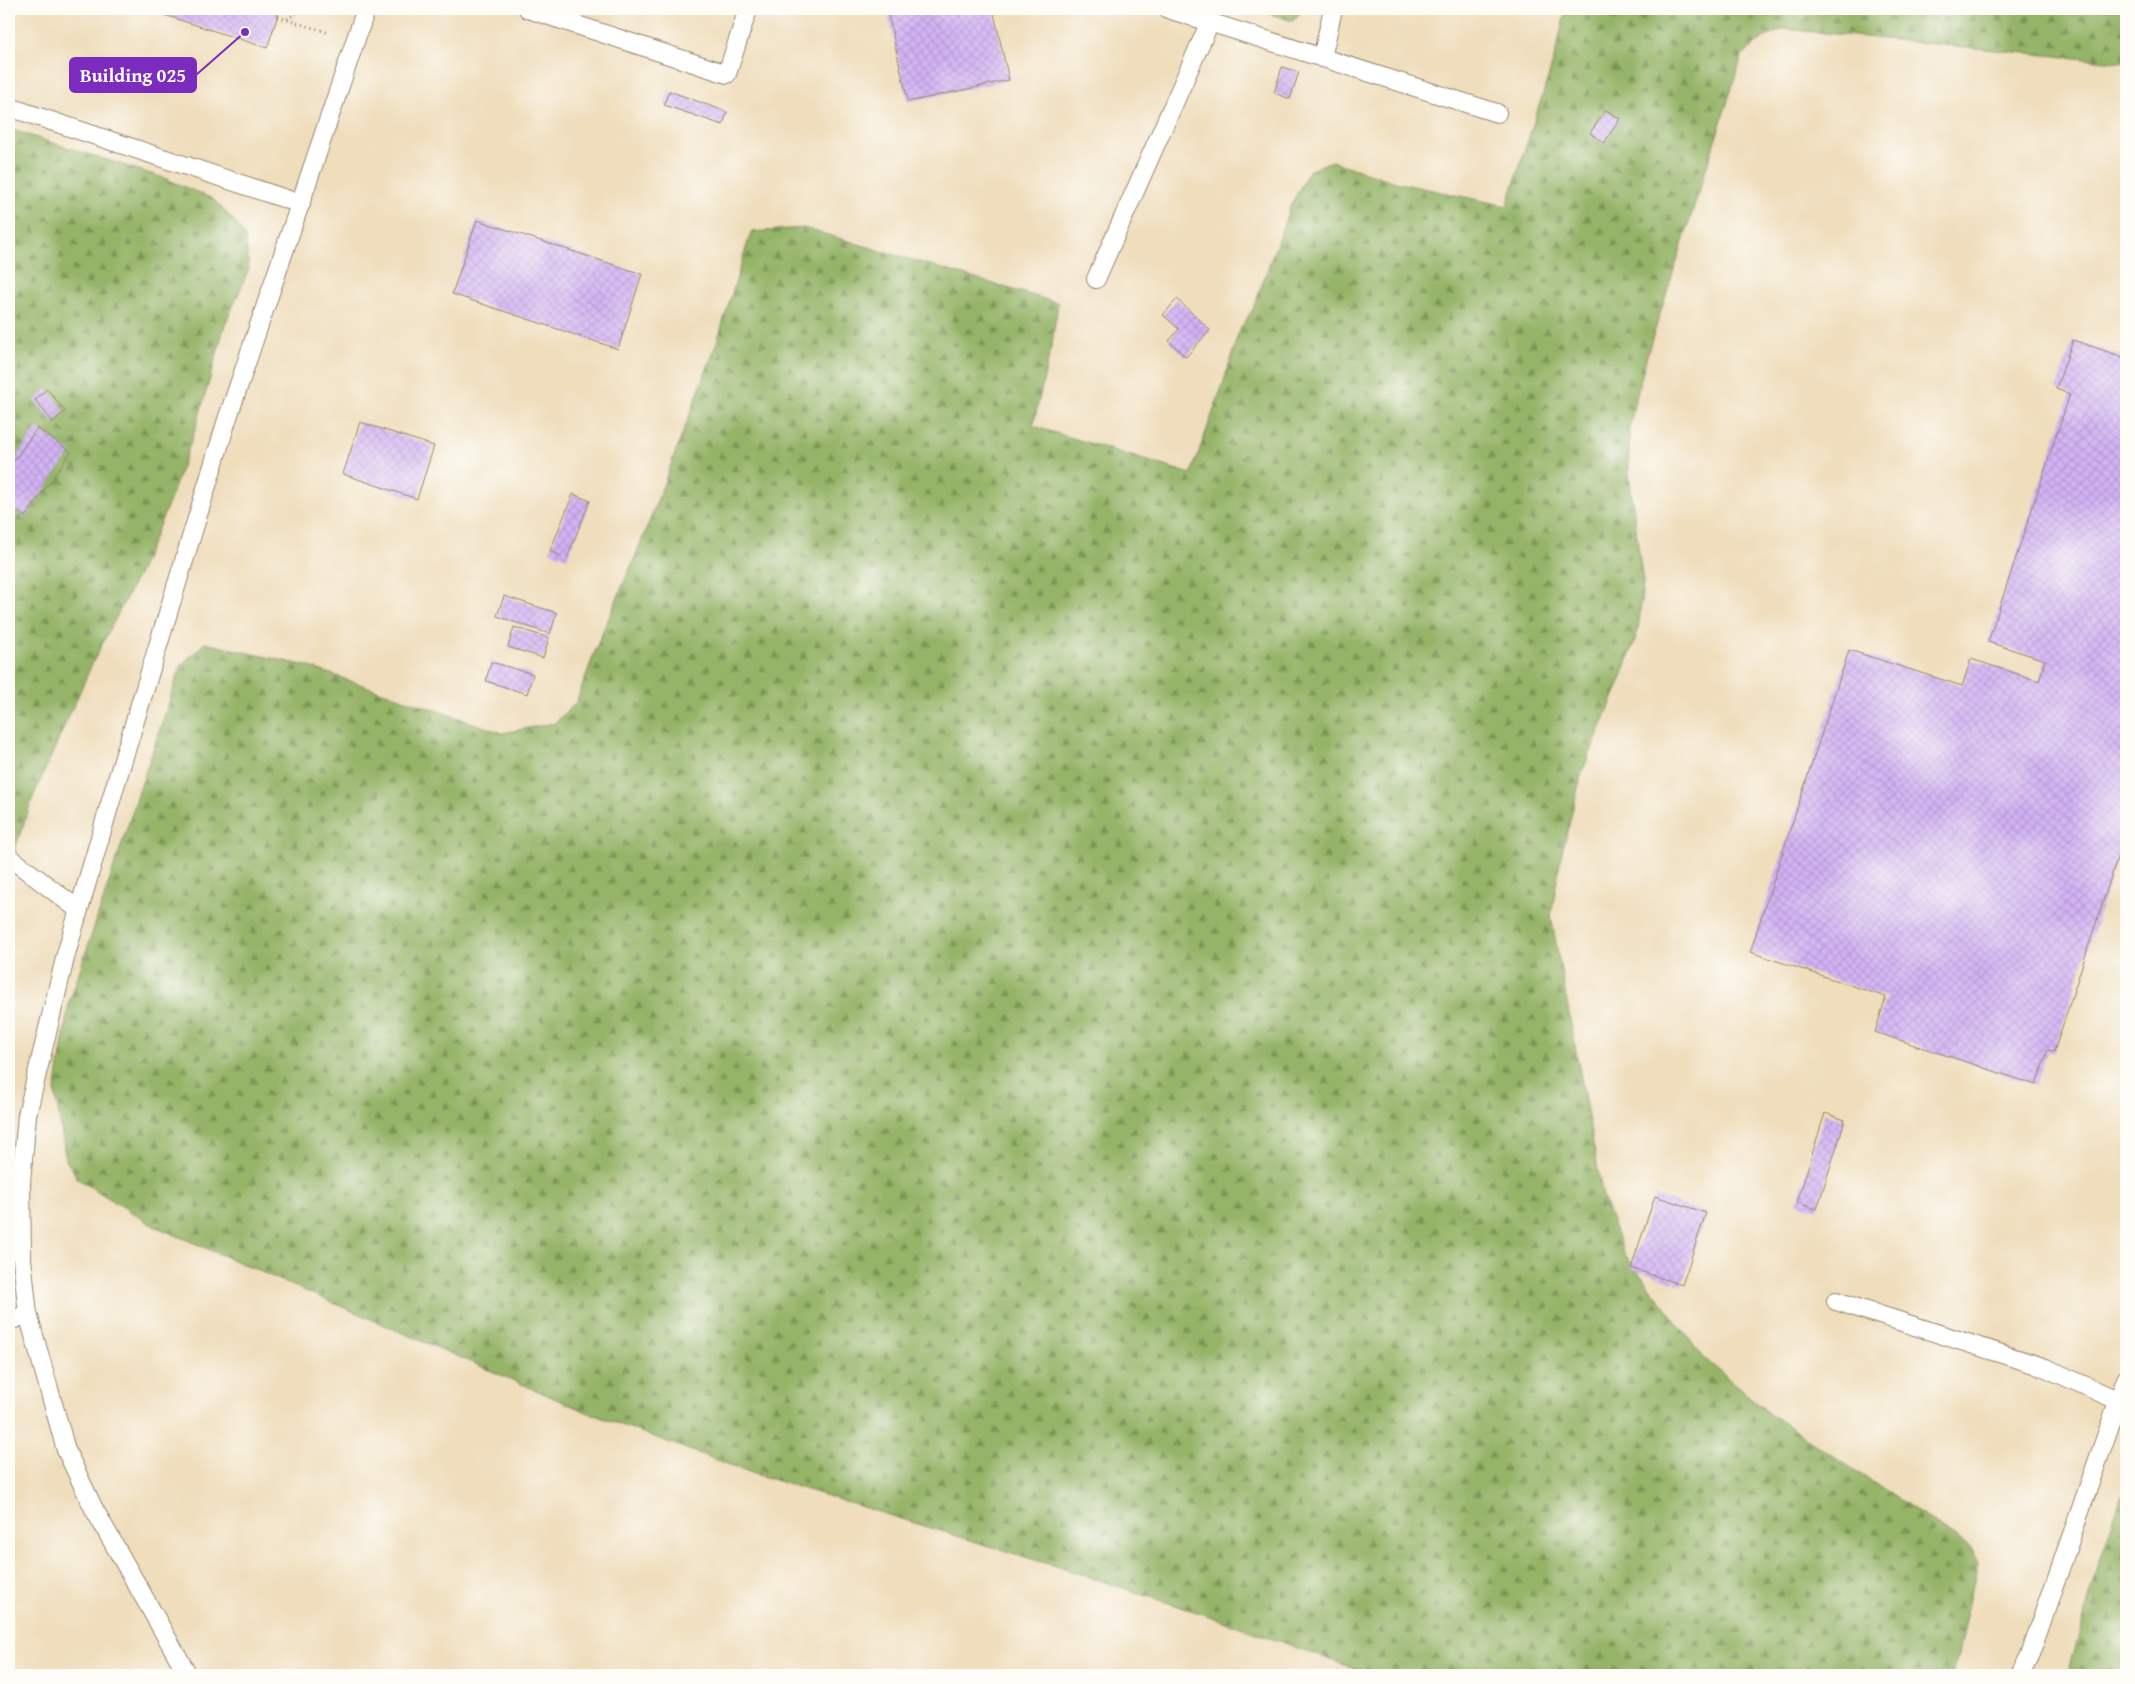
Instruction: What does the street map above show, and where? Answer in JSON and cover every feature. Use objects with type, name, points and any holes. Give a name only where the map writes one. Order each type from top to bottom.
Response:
[{"type":"lane","points":[[188,1675],[94,1509],[66,1450],[28,1314],[22,1260],[21,1182],[27,1115],[66,954],[228,420],[366,9]]},
{"type":"lane","points":[[528,9],[727,74],[748,9]]},
{"type":"lane","points":[[1168,9],[1497,113]]},
{"type":"lane","points":[[1322,58],[1333,9]]},
{"type":"lane","points":[[1096,278],[1210,22]]},
{"type":"lane","points":[[9,107],[301,204]]},
{"type":"lane","points":[[9,858],[79,910]]},
{"type":"lane","points":[[1836,1301],[2046,1368],[2119,1401]]},
{"type":"lane","points":[[9,1321],[28,1314]]},
{"type":"lane","points":[[2020,1675],[2030,1655],[2126,1379]]},
{"type":"path","points":[[286,19],[302,9]]},
{"type":"path","points":[[278,16],[332,34]]},
{"type":"green space","points":[[1254,9],[1303,9],[1293,21]]},
{"type":"green space","points":[[1566,9],[2126,9],[2126,63],[1784,29],[1763,38],[1742,56],[1647,355],[1629,427],[1629,474],[1643,583],[1638,631],[1622,677],[1582,772],[1561,856],[1551,916],[1603,1197],[1623,1252],[1704,1358],[1770,1414],[1970,1547],[1978,1563],[1953,1675],[1372,1675],[1218,1619],[1074,1572],[752,1473],[589,1413],[152,1225],[78,1179],[66,1160],[55,1091],[69,1003],[181,665],[205,643],[307,666],[502,733],[555,723],[576,703],[597,646],[645,533],[716,345],[751,232],[804,228],[1058,303],[1053,338],[1033,426],[1191,474],[1224,381],[1239,331],[1253,309],[1290,207],[1309,171],[1331,161],[1399,183],[1507,206],[1554,59]]},
{"type":"green space","points":[[9,129],[164,178],[213,199],[236,223],[245,237],[249,269],[225,325],[196,427],[170,500],[141,569],[92,664],[33,797],[9,866]]},
{"type":"green space","points":[[2126,1483],[2126,1675],[2068,1675],[2100,1560]]},
{"type":"building","points":[[146,9],[280,9],[267,48]]},
{"type":"building","points":[[887,9],[993,9],[1009,80],[908,102]]},
{"type":"building","points":[[1282,67],[1299,72],[1290,99],[1274,93]]},
{"type":"building","points":[[669,91],[727,112],[723,125],[664,105]]},
{"type":"building","points":[[1606,110],[1620,119],[1604,143],[1590,133]]},
{"type":"building","points":[[477,220],[642,274],[618,349],[452,294]]},
{"type":"building","points":[[1177,299],[1210,330],[1186,357],[1169,341],[1179,329],[1163,315]]},
{"type":"building","points":[[2073,340],[2126,358],[2126,831],[2054,1052],[2048,1050],[2036,1085],[1875,1032],[1886,997],[1750,952],[1849,650],[1962,686],[1971,659],[2039,681],[2045,660],[1988,642],[2070,394],[2056,389]]},
{"type":"building","points":[[47,389],[65,411],[53,422],[35,400]]},
{"type":"building","points":[[360,422],[434,446],[417,499],[343,474]]},
{"type":"building","points":[[37,428],[71,452],[25,517],[9,505],[9,468]]},
{"type":"building","points":[[573,494],[590,501],[567,558],[550,551]]},
{"type":"building","points":[[504,596],[557,613],[550,634],[497,616]]},
{"type":"building","points":[[514,627],[549,638],[543,658],[508,647]]},
{"type":"building","points":[[491,662],[533,674],[527,694],[486,681]]},
{"type":"building","points":[[1825,1113],[1845,1120],[1817,1209],[1797,1203]]},
{"type":"building","points":[[1655,1196],[1706,1213],[1682,1285],[1631,1268]]},
{"type":"place","name":"Building 025","points":[[245,32]]}]
